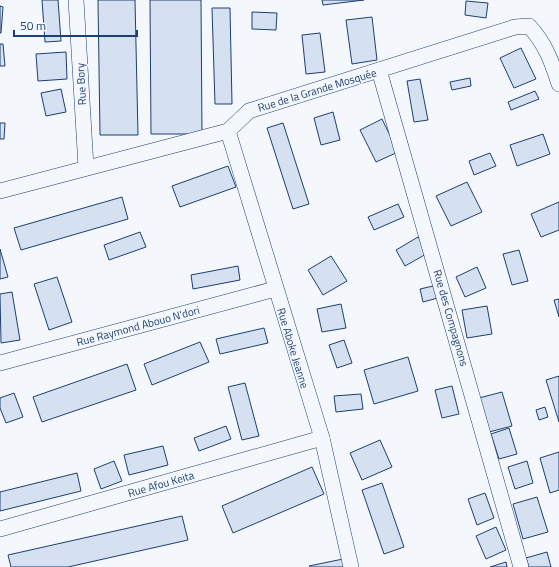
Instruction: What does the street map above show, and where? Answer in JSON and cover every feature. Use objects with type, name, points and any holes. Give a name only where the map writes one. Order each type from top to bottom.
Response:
[{"type":"street","name":"Rue Bory","points":[[76,0],[86,167]]},
{"type":"street","name":"Rue de la Grande Mosquée","points":[[0,191],[86,167],[228,131],[249,111],[515,27],[529,26],[540,37],[552,62],[559,84]]},
{"type":"street","name":"Rue des Compagnons","points":[[379,70],[521,567]]},
{"type":"street","name":"Rue Aboke Jeanne","points":[[228,131],[275,289],[322,438],[351,567]]},
{"type":"street","name":"Rue Raymond Abouo N'dori","points":[[0,363],[275,289]]},
{"type":"street","name":"Rue Afou Keita","points":[[0,529],[322,438]]},
{"type":"building","points":[[42,0],[58,0],[61,41],[45,42]]},
{"type":"building","points":[[98,0],[135,0],[138,135],[100,135]]},
{"type":"building","points":[[150,0],[201,0],[202,134],[151,134]]},
{"type":"building","points":[[322,0],[364,0],[323,5]]},
{"type":"building","points":[[466,1],[488,3],[486,18],[465,15]]},
{"type":"building","points":[[0,6],[3,7],[1,33],[0,33]]},
{"type":"building","points":[[212,8],[230,8],[232,104],[215,104]]},
{"type":"building","points":[[252,12],[277,13],[276,30],[252,29]]},
{"type":"building","points":[[372,17],[377,60],[352,64],[346,20]]},
{"type":"building","points":[[320,33],[325,72],[306,74],[302,35]]},
{"type":"building","points":[[0,44],[3,44],[5,66],[0,66]]},
{"type":"building","points":[[521,48],[536,79],[514,88],[500,58]]},
{"type":"building","points":[[66,52],[67,79],[38,81],[36,54]]},
{"type":"building","points":[[470,78],[471,86],[452,90],[450,82]]},
{"type":"building","points":[[420,79],[428,120],[414,122],[407,81]]},
{"type":"building","points":[[61,89],[66,112],[46,116],[41,93]]},
{"type":"building","points":[[535,91],[539,99],[511,110],[508,102]]},
{"type":"building","points":[[333,112],[340,140],[321,145],[314,118]]},
{"type":"building","points":[[382,119],[398,152],[376,162],[360,130]]},
{"type":"building","points":[[0,123],[5,123],[4,139],[0,139]]},
{"type":"building","points":[[283,123],[309,204],[293,209],[267,128]]},
{"type":"building","points":[[543,134],[550,154],[517,166],[510,145]]},
{"type":"building","points":[[490,153],[496,166],[474,175],[469,161]]},
{"type":"building","points":[[228,166],[236,187],[180,207],[172,186]]},
{"type":"building","points":[[467,182],[482,212],[451,226],[436,196]]},
{"type":"building","points":[[122,197],[128,219],[21,250],[14,228]]},
{"type":"building","points":[[559,202],[559,230],[541,237],[531,214]]},
{"type":"building","points":[[398,204],[404,217],[374,230],[368,217]]},
{"type":"building","points":[[140,232],[146,247],[109,260],[104,245]]},
{"type":"building","points":[[418,237],[428,253],[405,266],[396,250]]},
{"type":"building","points":[[0,249],[8,277],[0,279]]},
{"type":"building","points":[[519,250],[528,281],[512,285],[503,254]]},
{"type":"building","points":[[331,256],[347,281],[323,295],[308,270]]},
{"type":"building","points":[[238,266],[240,280],[193,289],[191,275]]},
{"type":"building","points":[[477,267],[486,288],[465,297],[456,277]]},
{"type":"building","points":[[57,277],[72,322],[49,330],[34,284]]},
{"type":"building","points":[[442,284],[445,296],[423,302],[420,289]]},
{"type":"building","points":[[12,292],[20,340],[1,343],[0,294]]},
{"type":"building","points":[[559,299],[559,317],[554,300]]},
{"type":"building","points":[[341,304],[346,328],[322,332],[317,309]]},
{"type":"building","points":[[487,306],[492,334],[467,338],[462,310]]},
{"type":"building","points":[[264,328],[268,343],[220,354],[216,339]]},
{"type":"building","points":[[344,340],[352,363],[337,368],[329,345]]},
{"type":"building","points":[[200,342],[209,362],[152,385],[144,364]]},
{"type":"building","points":[[408,357],[418,391],[374,404],[364,370]]},
{"type":"building","points":[[127,364],[136,390],[42,422],[33,397]]},
{"type":"building","points":[[559,376],[559,422],[546,380]]},
{"type":"building","points":[[245,383],[259,436],[242,440],[228,387]]},
{"type":"building","points":[[452,386],[459,414],[442,418],[435,390]]},
{"type":"building","points":[[502,392],[512,426],[489,432],[479,398]]},
{"type":"building","points":[[14,393],[23,417],[6,423],[0,408],[0,398]]},
{"type":"building","points":[[361,394],[363,409],[336,412],[334,396]]},
{"type":"building","points":[[545,407],[548,417],[539,420],[536,410]]},
{"type":"building","points":[[226,426],[231,439],[199,451],[194,438]]},
{"type":"building","points":[[509,428],[517,454],[499,459],[491,434]]},
{"type":"building","points":[[380,440],[392,467],[362,480],[350,453]]},
{"type":"building","points":[[163,446],[168,465],[129,475],[124,455]]},
{"type":"building","points":[[559,452],[559,490],[550,493],[540,458]]},
{"type":"building","points":[[114,461],[122,481],[101,489],[94,469]]},
{"type":"building","points":[[527,461],[533,483],[515,489],[508,467]]},
{"type":"building","points":[[312,467],[324,494],[233,533],[222,506]]},
{"type":"building","points":[[77,473],[81,491],[0,511],[0,492]]},
{"type":"building","points":[[382,483],[404,547],[384,554],[362,490]]},
{"type":"building","points":[[485,493],[494,518],[477,525],[468,499]]},
{"type":"building","points":[[537,497],[548,532],[523,539],[513,504]]},
{"type":"building","points":[[182,516],[188,540],[68,567],[11,567],[8,555]]},
{"type":"building","points":[[496,527],[506,550],[486,559],[476,536]]},
{"type":"building","points":[[547,552],[551,567],[529,567],[526,558]]},
{"type":"building","points":[[343,559],[345,567],[309,566]]},
{"type":"building","points":[[506,562],[507,567],[490,567]]}]
